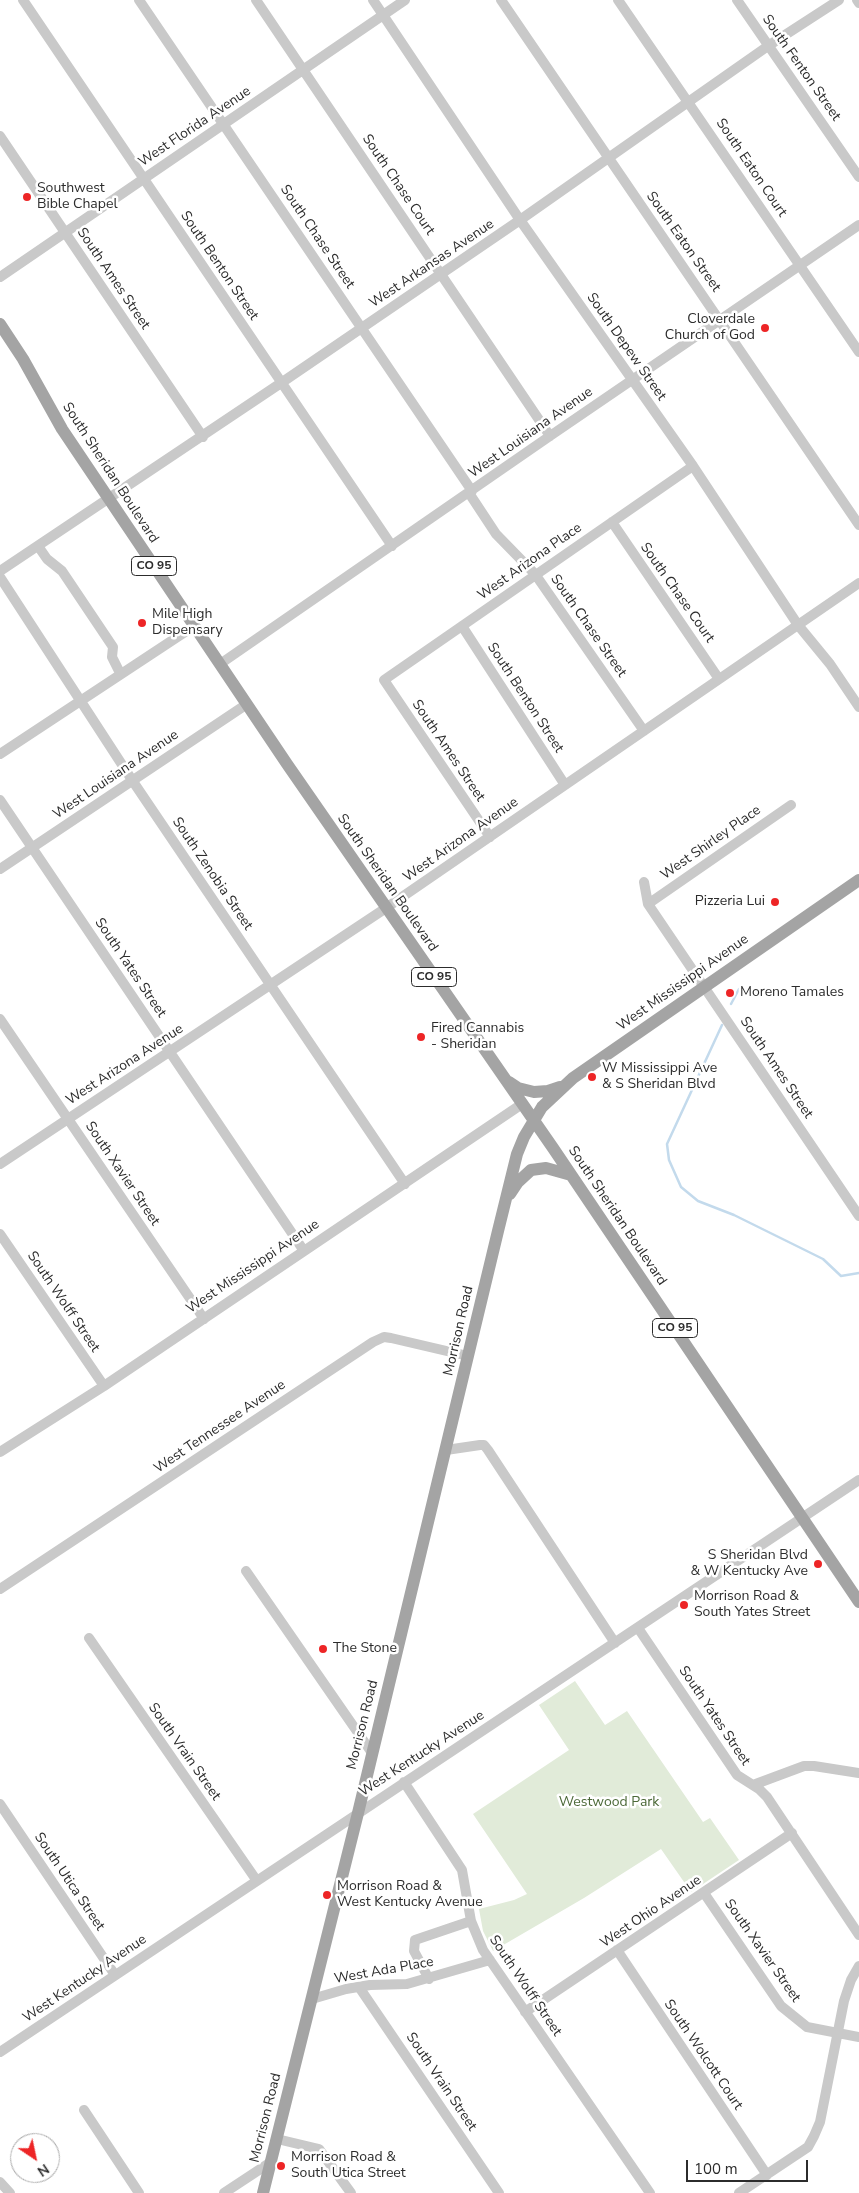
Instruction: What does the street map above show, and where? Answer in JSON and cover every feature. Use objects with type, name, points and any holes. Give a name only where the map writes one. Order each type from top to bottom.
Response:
[{"type":"main road","name":"South Sheridan Boulevard","points":[[0,324],[23,359],[62,429],[194,626],[571,1175],[859,1602]]},
{"type":"main road","name":"West Mississippi Avenue","points":[[533,1120],[565,1084],[859,880]]},
{"type":"main road","points":[[503,1077],[518,1088],[534,1092],[548,1091],[565,1084]]},
{"type":"main road","name":"Morrison Road","points":[[263,2193],[358,1813],[504,1205],[517,1154],[533,1120]]},
{"type":"main road","points":[[504,1205],[518,1182],[531,1170],[546,1168],[571,1175]]},
{"type":"street","name":"South Benton Street","points":[[23,0],[392,546]]},
{"type":"street","name":"South Chase Street","points":[[139,0],[362,328],[471,492],[496,534],[535,574],[644,731]]},
{"type":"street","name":"South Chase Court","points":[[256,0],[550,436]]},
{"type":"street","name":"South Depew Street","points":[[373,0],[520,220],[692,466],[798,625],[830,664],[859,707]]},
{"type":"street","name":"West Florida Avenue","points":[[0,278],[405,0]]},
{"type":"street","name":"South Eaton Street","points":[[501,0],[859,525]]},
{"type":"street","name":"South Eaton Court","points":[[618,0],[859,352]]},
{"type":"street","name":"South Fenton Street","points":[[737,0],[859,177]]},
{"type":"street","name":"West Arkansas Avenue","points":[[0,571],[282,383],[520,220],[768,46],[839,0]]},
{"type":"street","name":"South Ames Street","points":[[0,136],[202,436]]},
{"type":"street","name":"West Louisiana Avenue","points":[[220,664],[800,264],[859,226]]},
{"type":"street","name":"West Arizona Place","points":[[384,680],[692,466]]},
{"type":"street","name":"South Chase Court","points":[[612,522],[719,679]]},
{"type":"street","points":[[38,546],[47,559],[62,571],[113,647],[112,657],[120,673]]},
{"type":"street","name":"South Zenobia Street","points":[[0,578],[81,699],[132,780],[405,1184]]},
{"type":"street","name":"West Arizona Avenue","points":[[0,1164],[386,908],[859,583]]},
{"type":"street","points":[[0,754],[120,673],[194,626]]},
{"type":"street","name":"South Benton Street","points":[[462,626],[564,785]]},
{"type":"street","name":"South Ames Street","points":[[384,680],[490,837]]},
{"type":"street","name":"West Louisiana Avenue","points":[[0,868],[33,848],[247,704]]},
{"type":"street","name":"South Yates Street","points":[[0,800],[304,1251]]},
{"type":"street","name":"West Shirley Place","points":[[648,904],[791,806]]},
{"type":"street","name":"South Ames Street","points":[[644,882],[648,904],[859,1216]]},
{"type":"street","name":"South Xavier Street","points":[[0,1019],[204,1319]]},
{"type":"street","name":"West Mississippi Avenue","points":[[0,1452],[104,1386],[522,1104]]},
{"type":"street","name":"South Wolff Street","points":[[0,1234],[104,1386]]},
{"type":"street","name":"West Tennessee Avenue","points":[[0,1589],[373,1342],[384,1337],[391,1338],[468,1356]]},
{"type":"street","points":[[446,1450],[484,1445],[615,1643]]},
{"type":"street","name":"West Kentucky Avenue","points":[[0,2052],[859,1480]]},
{"type":"street","points":[[246,1571],[372,1753]]},
{"type":"street","name":"South Yates Street","points":[[638,1628],[737,1775],[765,1794],[859,1935]]},
{"type":"street","name":"South Vrain Street","points":[[90,1638],[257,1881]]},
{"type":"street","points":[[753,1785],[804,1766],[859,1773]]},
{"type":"street","name":"South Wolff Street","points":[[404,1782],[462,1870],[471,1921],[480,1944],[650,2193]]},
{"type":"street","name":"South Utica Street","points":[[0,1804],[115,1975]]},
{"type":"street","name":"West Ohio Avenue","points":[[525,2012],[792,1833]]},
{"type":"street","name":"South Xavier Street","points":[[704,1893],[781,2006],[807,2027],[859,2037]]},
{"type":"street","points":[[429,1979],[414,1951],[415,1940],[471,1921]]},
{"type":"street","name":"South Wolcott Court","points":[[617,1950],[767,2175]]},
{"type":"street","name":"West Ada Place","points":[[312,1999],[359,1987],[407,1984],[490,1960]]},
{"type":"street","points":[[739,2193],[808,2147],[814,2136],[820,2122],[844,2001],[851,1980],[859,1966]]},
{"type":"street","name":"South Vrain Street","points":[[359,1987],[499,2193]]},
{"type":"street","points":[[84,2110],[139,2193]]},
{"type":"street","points":[[276,2139],[319,2149],[351,2193]]},
{"type":"street","points":[[224,2193],[271,2162]]},
{"type":"street","points":[[0,2182],[10,2193]]},
{"type":"green space","name":"Westwood Park","points":[[575,1681],[605,1725],[627,1711],[703,1822],[710,1818],[739,1860],[691,1892],[661,1849],[584,1898],[493,1951],[483,1931],[479,1909],[514,1900],[527,1894],[473,1814],[569,1750],[539,1705]]},
{"type":"waterway","points":[[731,1004],[739,989]]},
{"type":"waterway","points":[[722,1025],[667,1144],[669,1160],[681,1187],[698,1201],[734,1215],[823,1259],[841,1276],[859,1273]]},
{"type":"place","name":"Southwest Bible Chapel","points":[[27,197]]},
{"type":"place","name":"Cloverdale Church of God","points":[[765,328]]},
{"type":"place","name":"Mile High Dispensary","points":[[142,623]]},
{"type":"place","name":"Pizzeria Lui","points":[[775,902]]},
{"type":"place","name":"Moreno Tamales","points":[[730,993]]},
{"type":"place","name":"Fired Cannabis - Sheridan","points":[[421,1037]]},
{"type":"place","name":"W Mississippi Ave & S Sheridan Blvd","points":[[592,1077]]},
{"type":"place","name":"S Sheridan Blvd & W Kentucky Ave","points":[[818,1564]]},
{"type":"place","name":"Morrison Road & South Yates Street","points":[[684,1605]]},
{"type":"place","name":"The Stone","points":[[323,1649]]},
{"type":"place","name":"Morrison Road & West Kentucky Avenue","points":[[327,1895]]},
{"type":"place","name":"Morrison Road & South Utica Street","points":[[281,2166]]}]
